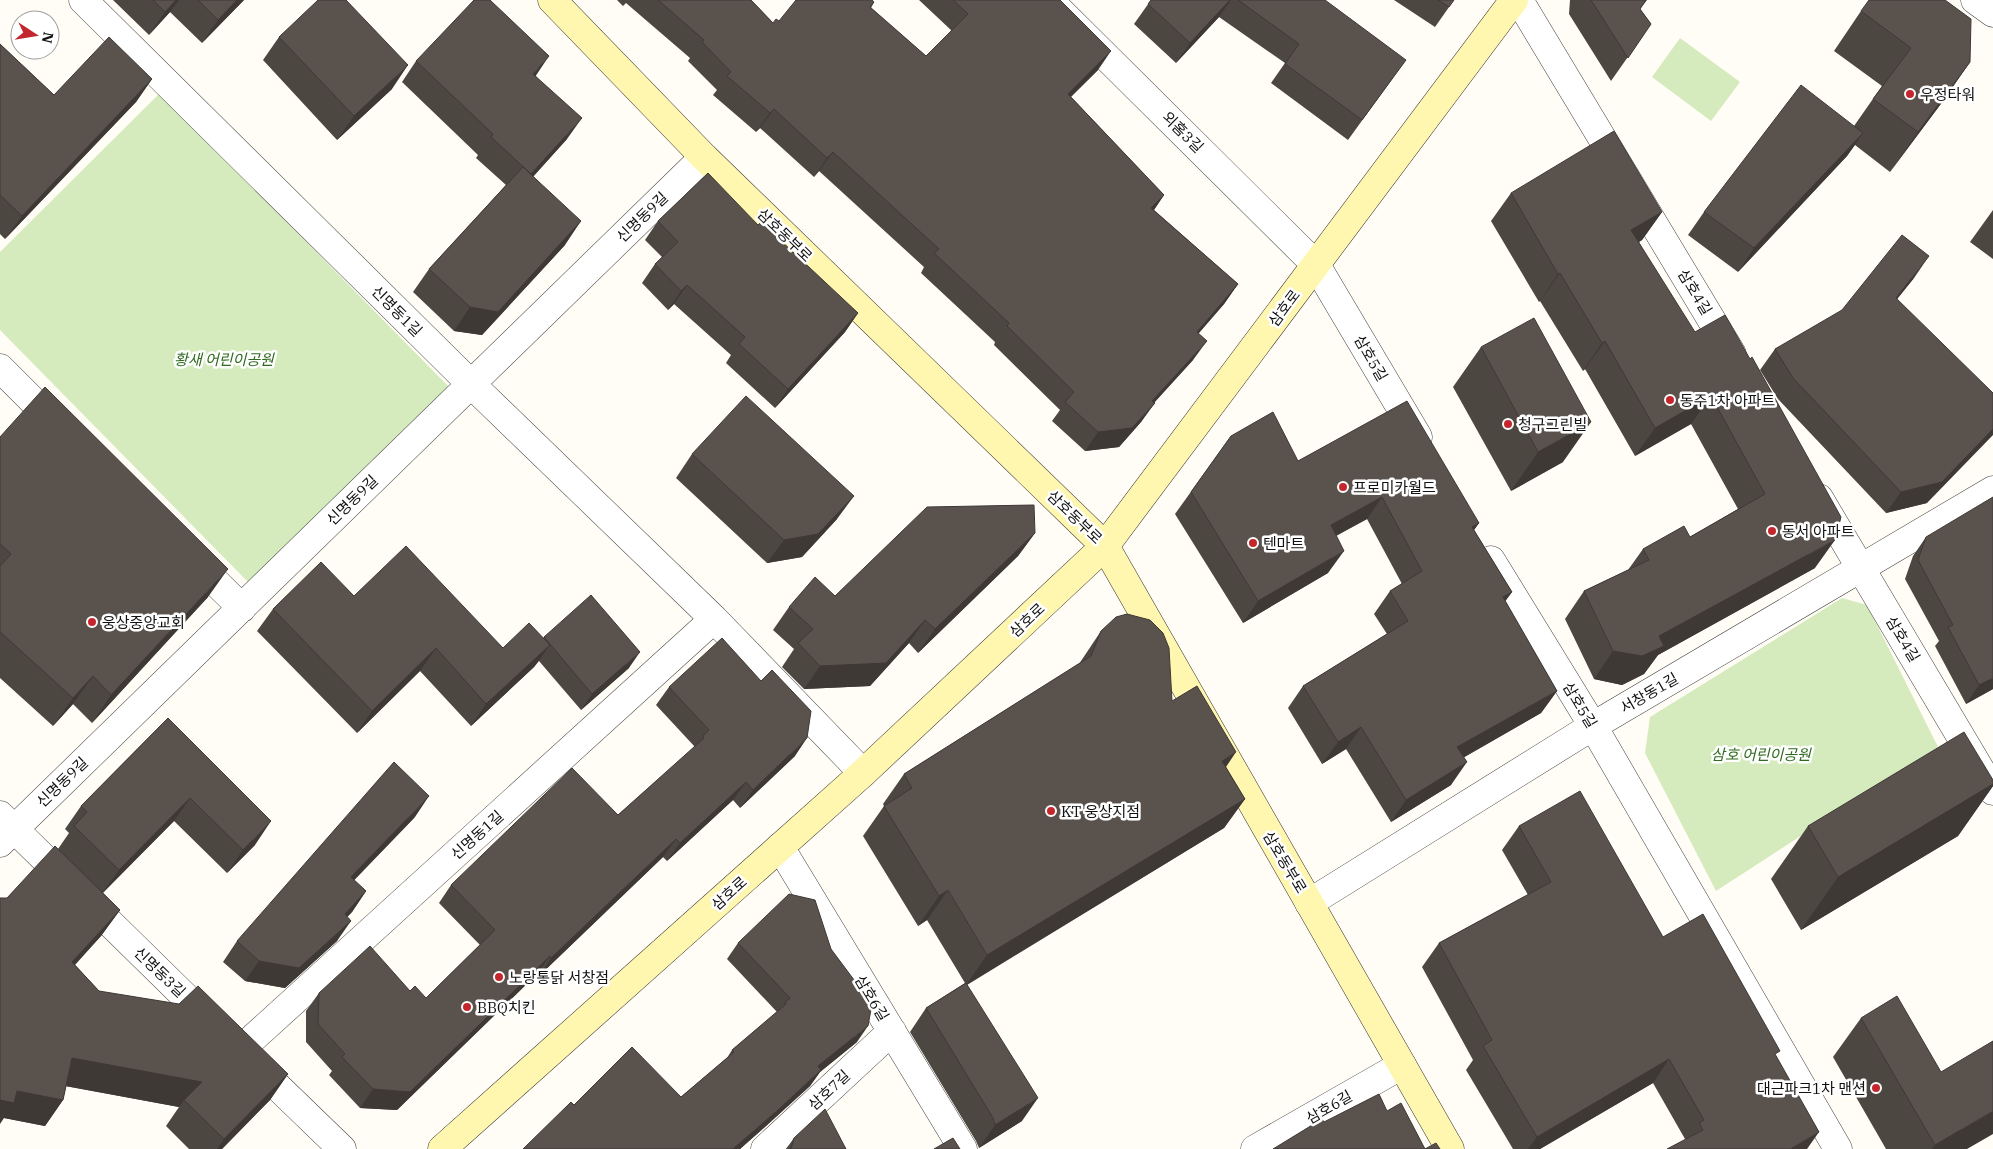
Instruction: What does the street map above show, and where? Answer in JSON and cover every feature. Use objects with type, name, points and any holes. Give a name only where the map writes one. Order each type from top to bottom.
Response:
[{"type":"street","name":"신명동1길","points":[[83,0],[471,384],[714,619],[863,773]]},
{"type":"street","name":"삼호동부로","points":[[552,0],[704,157],[1105,546],[1272,841],[1450,1149]]},
{"type":"street","name":"외홈3길","points":[[1050,0],[1316,265]]},
{"type":"street","name":"삼호로","points":[[442,1149],[863,773],[1105,546],[1514,0]]},
{"type":"street","name":"삼호4길","points":[[1519,0],[1745,376]]},
{"type":"street","points":[[1975,0],[1993,14]]},
{"type":"street","name":"신명동9길","points":[[5,829],[242,608],[704,157]]},
{"type":"street","name":"삼호5길","points":[[1316,265],[1432,461]]},
{"type":"street","points":[[0,368],[76,444]]},
{"type":"street","name":"삼호4길","points":[[1805,474],[1993,791]]},
{"type":"street","name":"서창동1길","points":[[1309,903],[1593,726],[1993,490]]},
{"type":"street","name":"삼호5길","points":[[1477,538],[1593,726],[1838,1149]]},
{"type":"street","points":[[172,539],[242,608]]},
{"type":"street","name":"신명동1길","points":[[240,1050],[714,619]]},
{"type":"street","name":"신명동3길","points":[[5,829],[240,1050],[342,1149]]},
{"type":"street","name":"삼호6길","points":[[780,847],[963,1149]]},
{"type":"street","name":"삼호7길","points":[[765,1149],[892,1031]]},
{"type":"street","name":"삼호6길","points":[[1255,1149],[1402,1065]]},
{"type":"green space","points":[[1680,38],[1740,82],[1711,121],[1652,77]]},
{"type":"green space","name":"황새 어린이공원","points":[[160,93],[449,387],[250,584],[0,330],[0,252]]},
{"type":"green space","name":"삼호 어린이공원","points":[[1842,598],[1867,605],[1938,747],[1716,891],[1645,753],[1650,717]]},
{"type":"building","points":[[153,0],[176,0],[165,12]]},
{"type":"building","points":[[198,0],[237,0],[218,20]]},
{"type":"building","points":[[318,0],[346,0],[408,65],[354,116],[279,37]]},
{"type":"building","points":[[474,0],[490,0],[549,56],[533,74],[582,118],[531,174],[491,137],[493,134],[416,61]]},
{"type":"building","points":[[658,0],[751,0],[773,23],[776,19],[779,21],[796,0],[872,0],[874,2],[870,7],[926,56],[968,14],[953,0],[1060,0],[1111,51],[1068,94],[1164,195],[1151,208],[1238,284],[1197,332],[1207,341],[1152,401],[1155,403],[1132,428],[1098,432],[1065,402],[1074,392],[1007,326],[1009,323],[934,253],[939,249],[833,152],[827,158],[774,109],[770,113],[727,76],[731,72],[702,42],[704,40]]},
{"type":"building","points":[[1151,0],[1230,0],[1190,43],[1148,4]]},
{"type":"building","points":[[1238,0],[1325,0],[1406,60],[1362,120],[1285,64],[1299,44]]},
{"type":"building","points":[[1438,0],[1454,0],[1449,7]]},
{"type":"building","points":[[1591,0],[1646,0],[1640,9],[1651,24],[1628,58]]},
{"type":"building","points":[[1869,0],[1945,0],[1971,19],[1970,62],[1918,132],[1873,99],[1911,48],[1861,11]]},
{"type":"building","points":[[109,37],[152,79],[22,216],[0,195],[0,44],[10,53],[10,60],[17,60],[54,95]]},
{"type":"building","points":[[1801,85],[1863,133],[1754,248],[1704,212]]},
{"type":"building","points":[[1614,131],[1662,212],[1631,230],[1695,332],[1725,315],[1750,359],[1752,357],[1841,517],[1835,540],[1659,636],[1664,646],[1642,656],[1613,651],[1584,591],[1649,560],[1643,549],[1684,526],[1690,537],[1765,494],[1711,396],[1655,428],[1605,341],[1602,343],[1560,273],[1558,274],[1511,193]]},
{"type":"building","points":[[523,167],[581,221],[498,312],[470,307],[429,269]]},
{"type":"building","points":[[708,173],[758,225],[761,222],[858,313],[788,389],[739,344],[745,337],[687,285],[681,291],[655,264],[678,242],[658,221]]},
{"type":"building","points":[[1902,235],[1929,256],[1896,298],[1993,393],[1993,429],[1942,482],[1901,492],[1793,378],[1775,349],[1842,310]]},
{"type":"building","points":[[1534,318],[1591,422],[1538,452],[1481,347]]},
{"type":"building","name":"웅상중앙교회","points":[[45,387],[228,569],[111,695],[93,676],[73,698],[0,632],[0,566],[11,554],[0,544],[0,437]]},
{"type":"building","points":[[746,396],[854,496],[818,534],[784,540],[692,454]]},
{"type":"building","points":[[1407,401],[1479,523],[1472,527],[1512,592],[1503,597],[1557,691],[1457,747],[1467,762],[1406,800],[1361,727],[1338,742],[1303,686],[1408,621],[1390,591],[1422,571],[1382,497],[1331,525],[1344,551],[1258,601],[1191,492],[1231,436],[1273,412],[1298,461]]},
{"type":"building","points":[[1993,497],[1993,678],[1979,685],[1948,627],[1953,625],[1918,560],[1926,537]]},
{"type":"building","points":[[1034,505],[1035,533],[935,629],[925,620],[886,663],[820,666],[798,643],[813,629],[789,607],[815,577],[835,596],[927,507]]},
{"type":"building","points":[[406,546],[503,648],[529,623],[550,645],[486,704],[436,648],[372,711],[273,609],[321,562],[354,596]]},
{"type":"building","points":[[591,595],[640,652],[592,694],[544,637]]},
{"type":"building","name":"KT 웅상지점","points":[[1127,614],[1150,620],[1163,633],[1169,648],[1172,701],[1197,686],[1236,752],[1222,761],[1245,799],[987,955],[948,890],[939,896],[884,806],[912,788],[904,774],[1091,656],[1101,631],[1116,617]]},
{"type":"building","points":[[722,638],[761,681],[772,670],[811,711],[807,738],[753,790],[746,782],[680,843],[676,839],[551,958],[550,956],[410,1092],[373,1089],[342,1057],[345,1054],[318,1024],[319,993],[370,946],[410,991],[415,986],[426,998],[495,930],[451,885],[572,768],[618,815],[704,738],[703,736],[709,730],[669,687]]},
{"type":"building","points":[[168,718],[271,821],[243,850],[190,798],[119,870],[74,826],[87,812],[81,806]]},
{"type":"building","points":[[1964,732],[1993,780],[1993,784],[1838,877],[1808,826]]},
{"type":"building","points":[[394,762],[429,796],[351,877],[366,891],[345,914],[351,921],[299,968],[259,961],[237,941]]},
{"type":"building","points":[[1580,791],[1663,937],[1703,914],[1780,1051],[1775,1054],[1819,1132],[1790,1149],[1667,1149],[1703,1130],[1699,1123],[1704,1120],[1669,1059],[1537,1137],[1483,1046],[1492,1040],[1439,943],[1551,882],[1519,826]]},
{"type":"building","points":[[55,846],[120,910],[72,962],[99,991],[179,1004],[198,986],[288,1074],[224,1139],[184,1100],[202,1082],[72,1058],[63,1100],[17,1091],[14,1103],[0,1100],[0,898],[7,898]]},
{"type":"building","points":[[789,894],[815,900],[831,949],[872,1004],[868,1026],[818,1066],[821,1070],[733,1149],[523,1149],[571,1102],[574,1105],[632,1047],[681,1097],[786,1004],[785,1002],[790,998],[738,943]]},
{"type":"building","points":[[966,983],[1038,1098],[995,1125],[993,1118],[926,1008]]},
{"type":"building","points":[[1897,996],[1941,1072],[1993,1041],[1993,1111],[1935,1145],[1861,1018]]},
{"type":"building","points":[[1379,1094],[1387,1111],[1401,1103],[1425,1149],[1273,1149],[1322,1119],[1324,1122]]},
{"type":"building","points":[[825,1109],[846,1149],[791,1149],[794,1138]]},
{"type":"building","points":[[953,1138],[960,1149],[934,1149]]},
{"type":"building","points":[[1436,1143],[1440,1149],[1425,1149]]},
{"type":"place","name":"우정타워","points":[[1910,94]]},
{"type":"place","name":"동주1차 아파트","points":[[1670,400]]},
{"type":"place","name":"청구그린빌","points":[[1508,424]]},
{"type":"place","name":"프로미카월드","points":[[1343,487]]},
{"type":"place","name":"동서 아파트","points":[[1772,531]]},
{"type":"place","name":"텐마트","points":[[1253,543]]},
{"type":"place","name":"웅상중앙교회","points":[[92,622]]},
{"type":"place","name":"KT 웅상지점","points":[[1051,811]]},
{"type":"place","name":"노랑통닭 서창점","points":[[499,977]]},
{"type":"place","name":"BBQ치킨","points":[[467,1007]]},
{"type":"place","name":"대근파크1차 맨션","points":[[1876,1088]]}]
